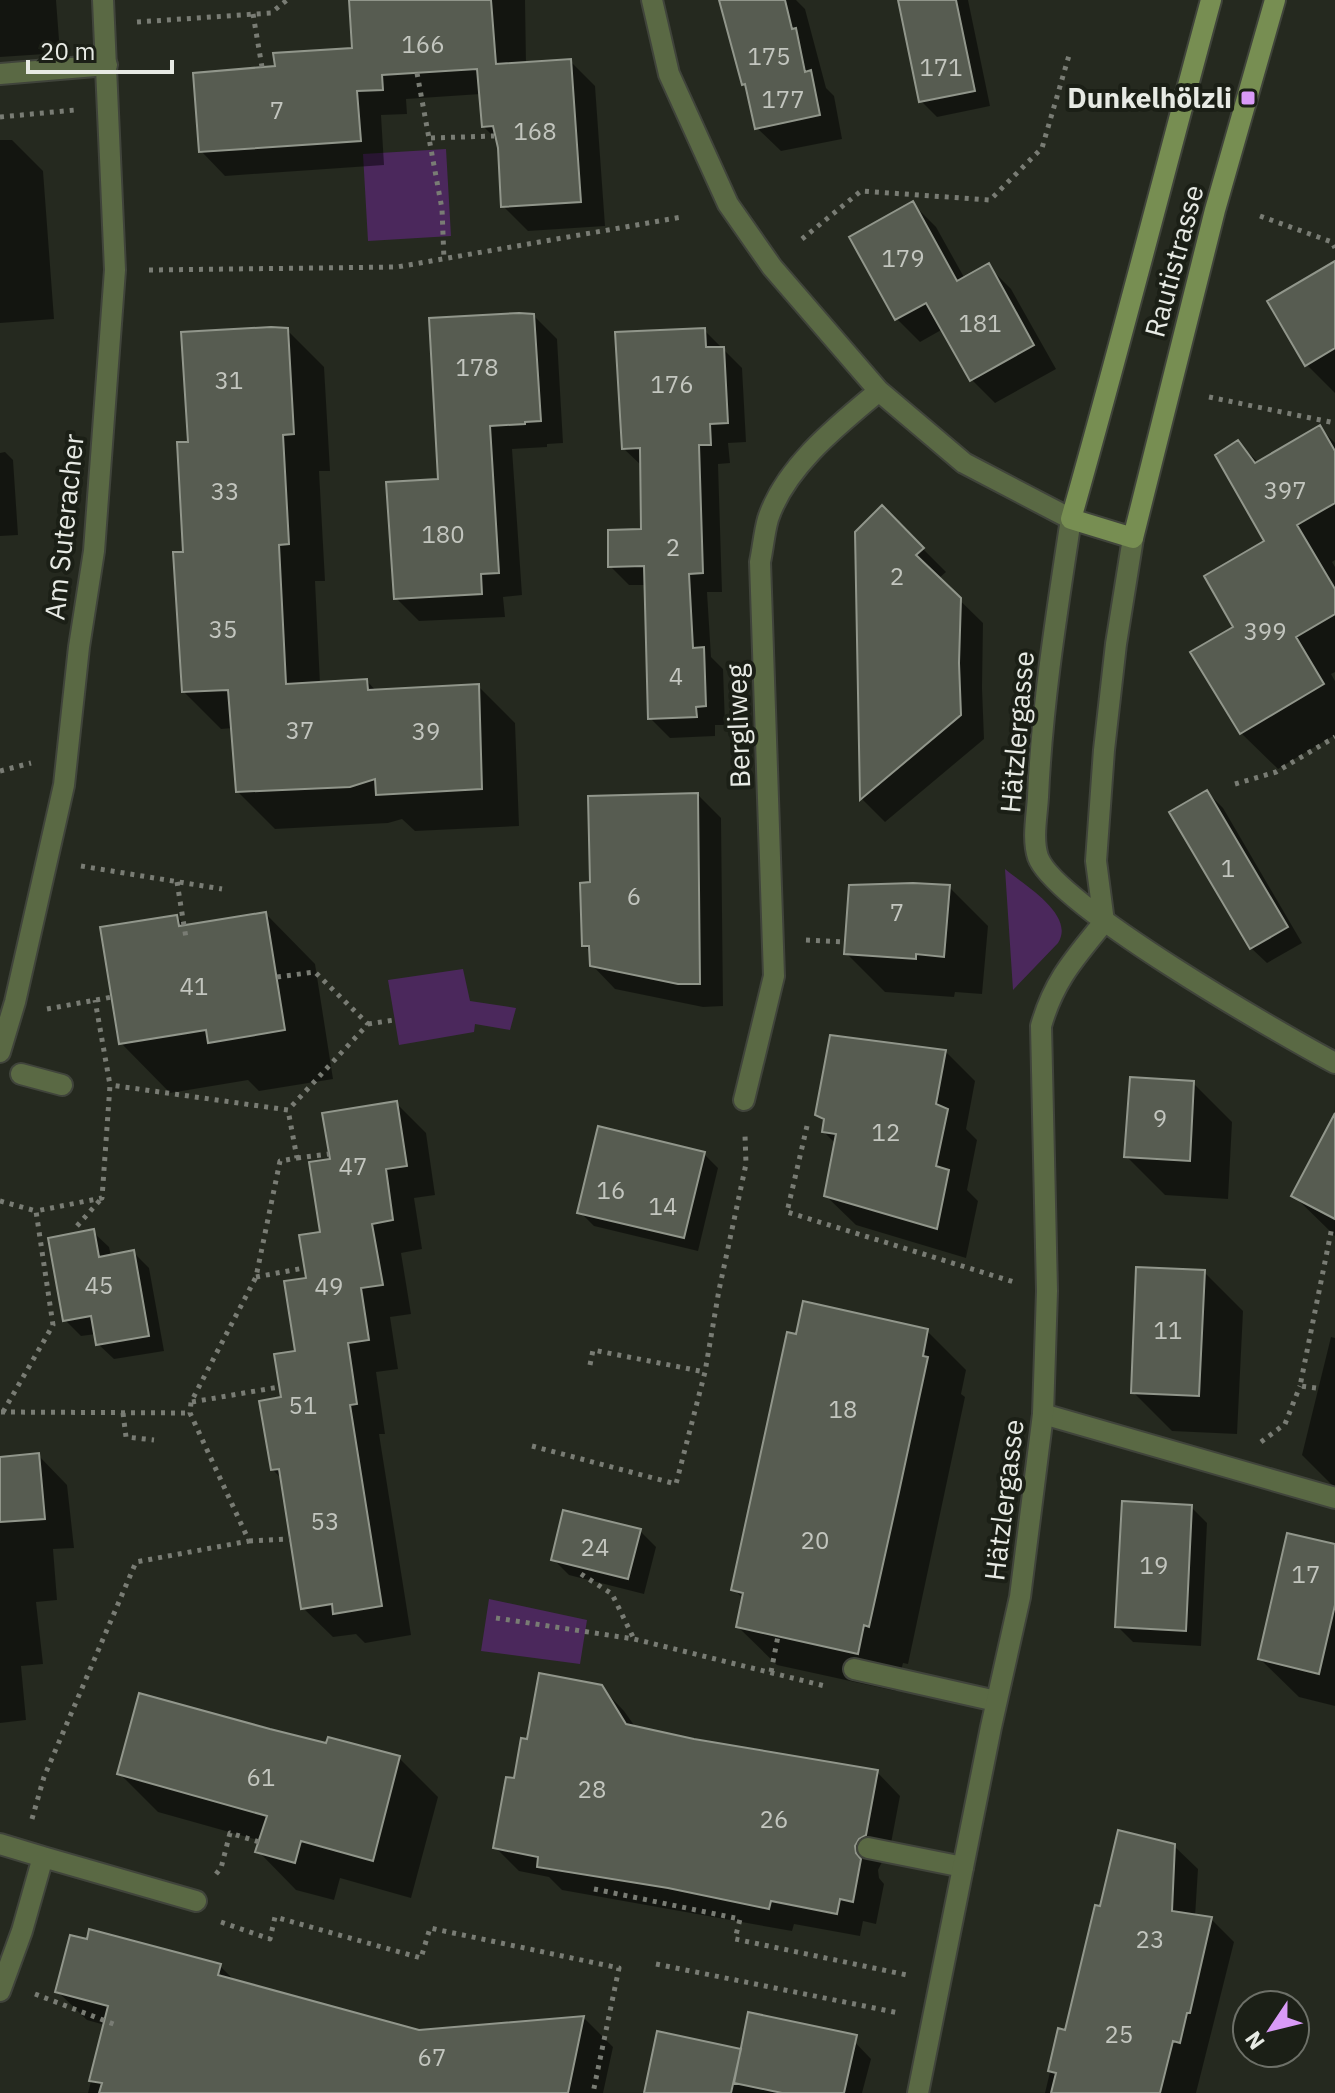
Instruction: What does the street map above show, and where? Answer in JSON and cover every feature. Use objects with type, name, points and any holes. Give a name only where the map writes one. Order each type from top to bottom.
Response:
[{"type":"street","name":"Am Suteracher","points":[[0,1052],[64,785],[79,647],[94,551],[115,270],[103,0]]},
{"type":"street","points":[[652,0],[669,74],[728,204],[772,267],[879,391],[964,463],[1071,519],[1133,538],[1113,675],[1098,833],[1096,861],[1104,922],[1284,1036],[1335,1063]]},
{"type":"street","name":"Rautistrasse","points":[[1071,519],[1113,373],[1211,0]]},
{"type":"street","name":"Rautistrasse","points":[[1133,538],[1215,210],[1275,0]]},
{"type":"street","points":[[0,74],[107,65]]},
{"type":"street","name":"Bergliweg","points":[[744,1100],[774,976],[760,562],[769,517],[795,468],[838,425],[879,391]]},
{"type":"street","name":"Hätzlergasse","points":[[918,2093],[996,1701],[1020,1597],[1043,1414],[1047,1291],[1041,1026],[1051,993],[1104,922],[1051,879],[1038,858],[1035,843],[1054,634],[1071,519]]},
{"type":"street","points":[[21,1074],[62,1085]]},
{"type":"street","points":[[1043,1414],[1335,1498]]},
{"type":"street","points":[[854,1669],[996,1701]]},
{"type":"street","points":[[0,1844],[196,1901]]},
{"type":"street","points":[[868,1848],[963,1867]]},
{"type":"street","points":[[0,1991],[25,1922],[43,1857]]},
{"type":"path","points":[[135,22],[271,13],[287,0]]},
{"type":"path","points":[[253,14],[262,67]]},
{"type":"path","points":[[802,239],[861,191],[990,200],[1042,148],[1070,52]]},
{"type":"path","points":[[417,73],[442,209],[444,260]]},
{"type":"path","points":[[0,117],[77,110]]},
{"type":"path","points":[[431,138],[494,136]]},
{"type":"path","points":[[1260,216],[1332,242],[1335,248]]},
{"type":"path","points":[[144,270],[397,267],[682,217]]},
{"type":"path","points":[[1209,397],[1335,423]]},
{"type":"path","points":[[1235,784],[1276,772],[1335,737]]},
{"type":"path","points":[[0,771],[32,763]]},
{"type":"path","points":[[77,865],[222,889]]},
{"type":"path","points":[[177,882],[186,938]]},
{"type":"path","points":[[277,977],[315,972],[368,1024]]},
{"type":"path","points":[[38,1010],[112,997]]},
{"type":"path","points":[[77,1226],[102,1198],[110,1085],[95,1000]]},
{"type":"path","points":[[288,1110],[368,1024],[394,1020]]},
{"type":"path","points":[[110,1085],[288,1110]]},
{"type":"path","points":[[288,1110],[297,1158]]},
{"type":"path","points":[[807,1126],[787,1212],[1023,1284]]},
{"type":"path","points":[[249,1541],[190,1413],[191,1402],[256,1277],[280,1161],[329,1154]]},
{"type":"path","points":[[532,1446],[676,1484],[705,1372],[746,1164]]},
{"type":"path","points":[[0,1201],[36,1211],[102,1198]]},
{"type":"path","points":[[1,1412],[53,1325],[36,1211]]},
{"type":"path","points":[[1228,1467],[1285,1424],[1300,1386],[1334,1226]]},
{"type":"path","points":[[256,1277],[304,1268]]},
{"type":"path","points":[[590,1365],[593,1350],[705,1372]]},
{"type":"path","points":[[1300,1386],[1316,1388]]},
{"type":"path","points":[[191,1402],[279,1387]]},
{"type":"path","points":[[1,1412],[190,1413]]},
{"type":"path","points":[[123,1413],[126,1437],[154,1440]]},
{"type":"path","points":[[22,1851],[44,1777],[136,1562],[249,1541],[290,1539]]},
{"type":"path","points":[[581,1574],[612,1594],[634,1639]]},
{"type":"path","points":[[496,1618],[634,1639],[829,1687]]},
{"type":"path","points":[[771,1672],[778,1636]]},
{"type":"path","points":[[196,1901],[221,1868],[230,1833],[259,1842]]},
{"type":"path","points":[[594,1889],[740,1919],[735,1939],[920,1977]]},
{"type":"path","points":[[270,1939],[275,1917],[421,1958],[430,1928],[619,1968],[593,2093]]},
{"type":"path","points":[[656,1964],[912,2016]]},
{"type":"path","points":[[32,1993],[116,2025]]},
{"type":"shaded area","points":[[446,149],[451,236],[368,241],[363,154]]},
{"type":"shaded area","points":[[1005,869],[1045,902],[1060,922],[1062,932],[1058,943],[1013,990]]},
{"type":"shaded area","points":[[463,969],[470,1001],[516,1008],[510,1030],[475,1024],[474,1032],[399,1045],[388,980]]},
{"type":"shaded area","points":[[489,1599],[587,1620],[580,1664],[481,1651]]},
{"type":"building","points":[[349,0],[491,0],[496,64],[571,59],[581,202],[501,207],[498,148],[493,126],[482,127],[477,69],[382,75],[383,90],[357,91],[361,141],[199,152],[193,73],[275,66],[273,53],[352,48]]},
{"type":"building","points":[[719,0],[785,0],[792,29],[796,28],[805,72],[811,70],[820,115],[755,129],[745,84],[742,85]]},
{"type":"building","points":[[898,0],[956,0],[975,91],[919,102]]},
{"type":"building","points":[[913,201],[957,281],[989,263],[1034,345],[970,381],[926,303],[895,320],[849,237]]},
{"type":"building","points":[[1335,261],[1335,348],[1305,366],[1267,301]]},
{"type":"building","points":[[534,314],[541,421],[490,426],[499,573],[481,574],[482,594],[394,599],[386,482],[438,479],[429,318]]},
{"type":"building","points":[[288,328],[294,434],[283,435],[289,544],[279,545],[286,684],[367,679],[368,690],[479,684],[482,789],[376,795],[375,779],[350,787],[236,792],[228,690],[182,692],[173,552],[183,552],[177,442],[188,442],[181,332]]},
{"type":"building","points":[[705,328],[706,347],[724,347],[728,423],[710,424],[711,445],[699,445],[703,573],[689,574],[693,648],[704,647],[706,706],[696,707],[697,717],[648,719],[644,566],[608,567],[608,530],[641,529],[640,448],[622,449],[615,332]]},
{"type":"building","points":[[1320,425],[1335,451],[1335,503],[1297,525],[1335,589],[1335,614],[1296,637],[1324,684],[1240,734],[1190,652],[1233,627],[1204,576],[1264,541],[1215,455],[1238,440],[1255,463]]},
{"type":"building","points":[[882,505],[924,548],[916,555],[961,598],[961,715],[860,800],[855,532]]},
{"type":"building","points":[[1207,790],[1288,927],[1250,949],[1169,812]]},
{"type":"building","points":[[698,793],[700,984],[678,984],[590,966],[589,946],[582,946],[580,883],[590,882],[588,796]]},
{"type":"building","points":[[849,885],[950,885],[944,957],[916,954],[916,959],[844,954]]},
{"type":"building","points":[[266,912],[285,1030],[208,1043],[206,1030],[119,1044],[100,927],[177,915],[179,926]]},
{"type":"building","points":[[830,1035],[946,1050],[936,1104],[948,1109],[936,1166],[949,1170],[937,1229],[824,1196],[836,1134],[822,1132],[824,1119],[815,1115]]},
{"type":"building","points":[[1130,1077],[1194,1081],[1190,1161],[1124,1157]]},
{"type":"building","points":[[397,1101],[407,1166],[386,1169],[393,1220],[372,1224],[383,1285],[361,1288],[369,1340],[348,1343],[357,1404],[350,1405],[382,1606],[333,1614],[332,1604],[301,1609],[279,1469],[271,1470],[259,1401],[281,1397],[274,1354],[295,1351],[284,1281],[306,1278],[299,1235],[320,1232],[309,1162],[330,1159],[322,1113]]},
{"type":"building","points":[[1335,1113],[1335,1219],[1291,1196]]},
{"type":"building","points":[[598,1126],[705,1152],[684,1238],[577,1213]]},
{"type":"building","points":[[94,1229],[99,1257],[134,1250],[149,1336],[96,1345],[91,1316],[63,1321],[48,1238]]},
{"type":"building","points":[[1136,1267],[1205,1270],[1199,1396],[1131,1393]]},
{"type":"building","points":[[803,1301],[928,1329],[923,1356],[928,1357],[899,1492],[869,1627],[864,1625],[858,1654],[736,1627],[743,1593],[731,1590],[787,1332],[796,1334]]},
{"type":"building","points":[[39,1453],[45,1519],[0,1522],[0,1457]]},
{"type":"building","points":[[1122,1501],[1192,1505],[1186,1631],[1115,1627]]},
{"type":"building","points":[[563,1510],[641,1529],[628,1579],[551,1560]]},
{"type":"building","points":[[1287,1533],[1335,1544],[1335,1605],[1319,1674],[1258,1659]]},
{"type":"building","points":[[539,1673],[602,1685],[626,1724],[694,1739],[878,1770],[866,1835],[855,1846],[861,1859],[853,1902],[840,1899],[837,1914],[771,1901],[769,1909],[668,1888],[537,1867],[538,1857],[493,1848],[506,1777],[514,1778],[521,1738],[527,1739]]},
{"type":"building","points":[[139,1693],[326,1743],[328,1737],[400,1756],[373,1861],[301,1841],[295,1863],[255,1852],[267,1816],[117,1774]]},
{"type":"building","points":[[1118,1830],[1175,1844],[1172,1911],[1212,1917],[1190,2013],[1187,2013],[1180,2043],[1173,2041],[1160,2093],[1051,2093],[1056,2073],[1048,2071],[1058,2028],[1065,2030],[1095,1905],[1100,1906]]},
{"type":"building","points":[[89,1929],[221,1964],[218,1975],[419,2030],[584,2016],[568,2093],[99,2093],[102,2083],[89,2081],[108,2006],[55,1992],[70,1935],[87,1939]]},
{"type":"building","points":[[748,2012],[857,2035],[844,2093],[782,2093],[734,2083]]},
{"type":"building","points":[[657,2031],[741,2049],[731,2093],[644,2093]]},
{"type":"place","name":"Dunkelhölzli","points":[[1248,98]]}]
